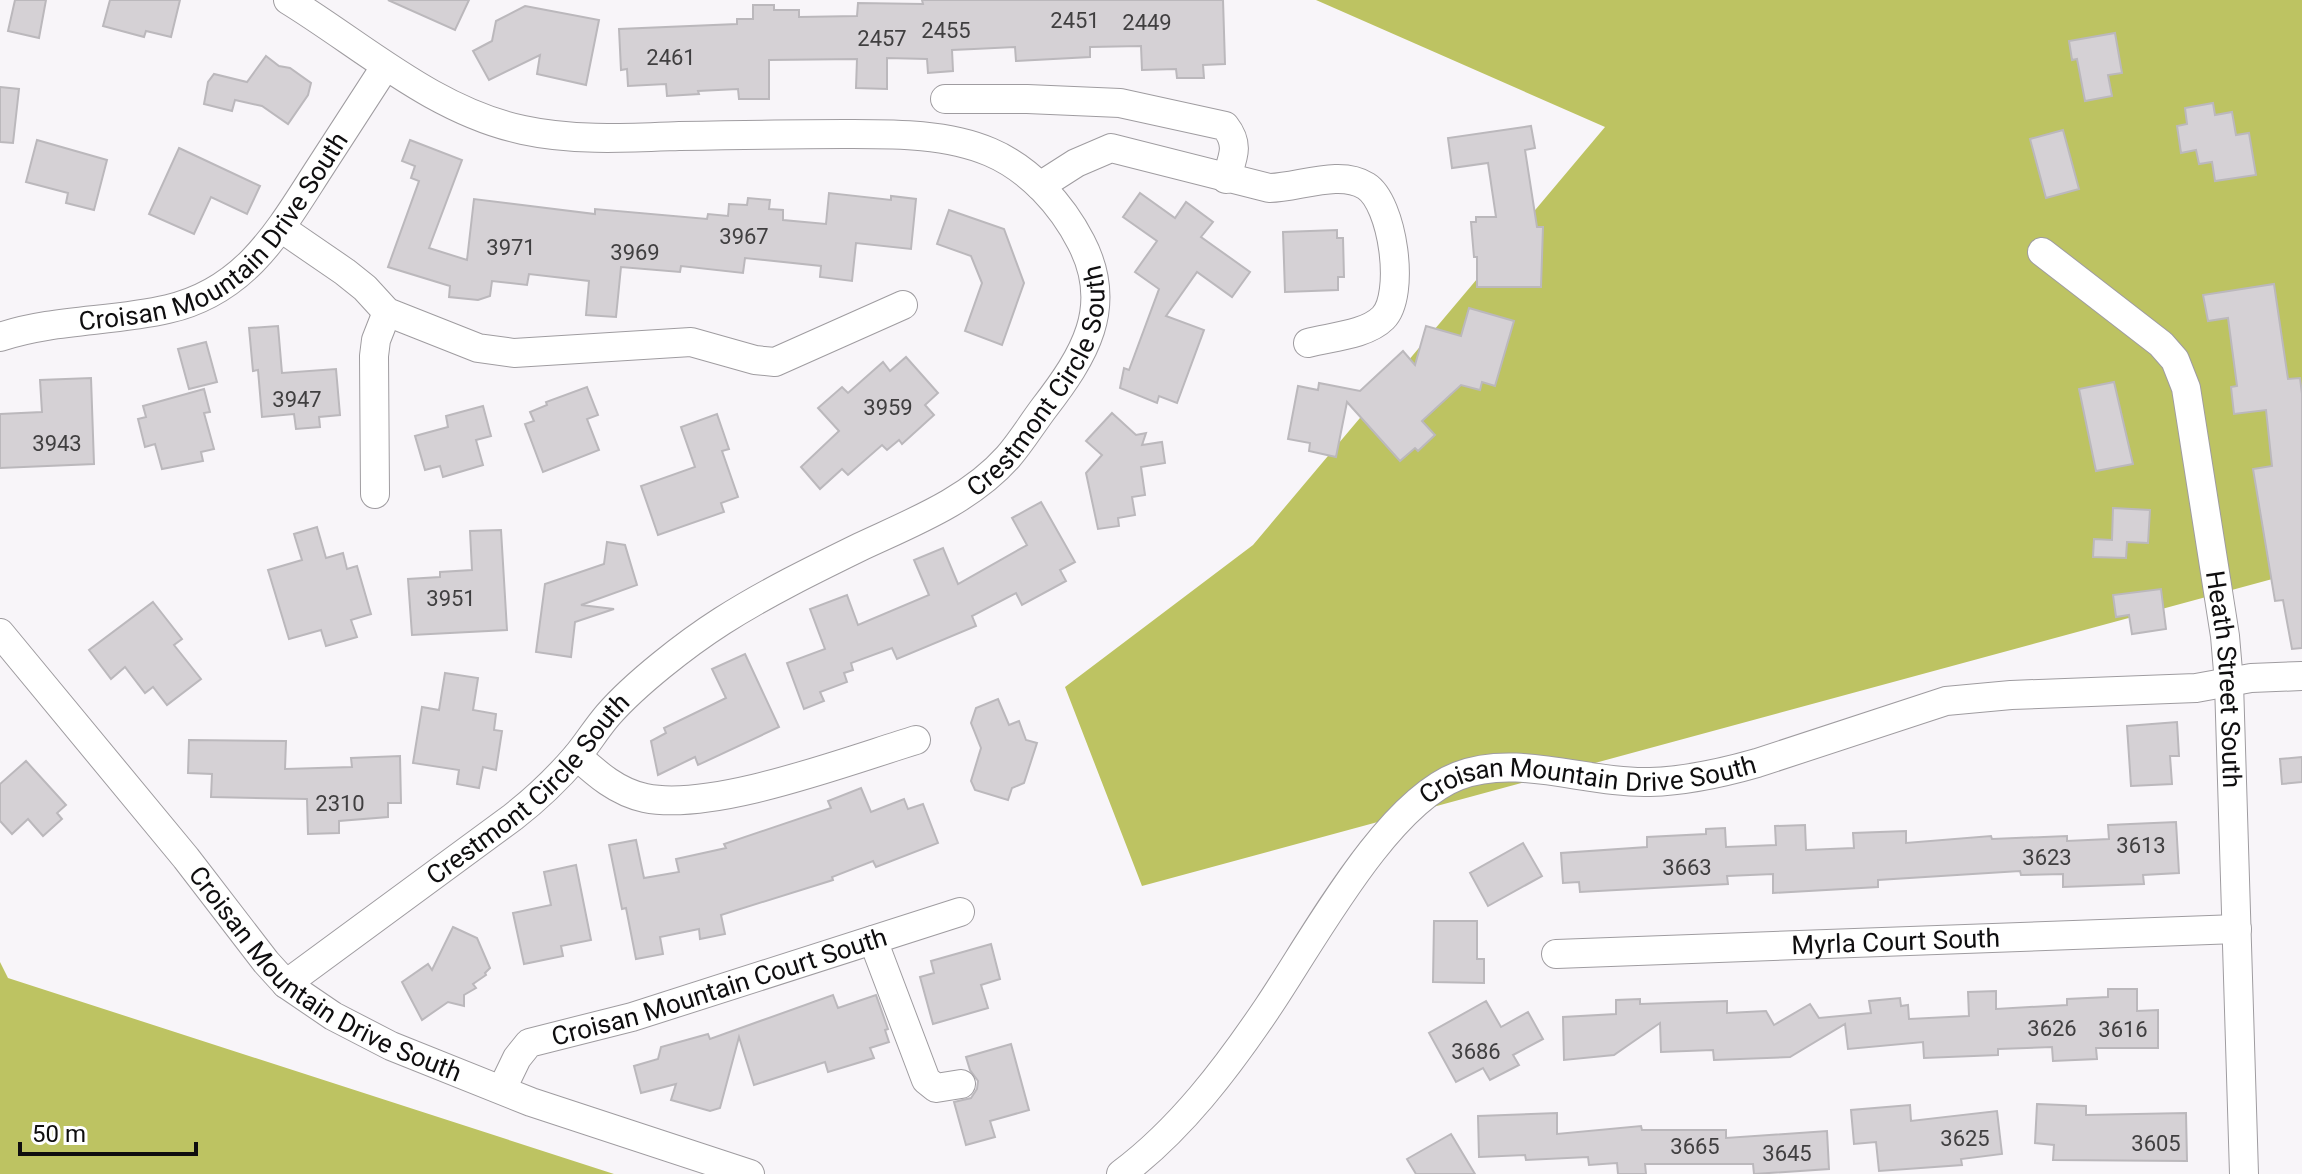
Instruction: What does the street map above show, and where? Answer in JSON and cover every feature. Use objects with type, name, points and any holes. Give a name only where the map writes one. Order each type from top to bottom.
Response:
[{"type":"street","name":"Crestmont Circle South","points":[[286,984],[543,792],[577,756],[609,713],[719,623],[829,562],[943,507],[974,487],[1006,459],[1073,370],[1089,336],[1097,305],[1094,274],[1069,220],[1040,186],[992,153],[962,142],[873,134],[618,138],[528,131],[459,107],[385,67],[288,0]]},
{"type":"street","name":"Croisan Mountain Drive South","points":[[0,337],[39,327],[167,309],[214,292],[259,256],[281,228],[385,67]]},
{"type":"street","points":[[945,99],[1120,103],[1225,126],[1233,136],[1235,154],[1226,179]]},
{"type":"street","points":[[1040,186],[1076,163],[1111,148],[1269,188],[1288,188],[1316,180],[1351,180],[1367,186],[1387,214],[1396,289],[1392,304],[1384,317],[1369,327],[1308,343]]},
{"type":"street","points":[[281,228],[345,272],[387,312],[478,348],[514,353],[691,342],[755,360],[775,362],[903,305]]},
{"type":"street","name":"Heath Street South","points":[[2042,252],[2161,344],[2175,360],[2186,388],[2225,636],[2229,683],[2244,1174]]},
{"type":"street","points":[[375,494],[374,356],[376,340],[387,312]]},
{"type":"street","name":"Croisan Mountain Drive South","points":[[0,633],[286,984],[333,1016],[378,1040],[531,1102],[750,1174]]},
{"type":"street","name":"Croisan Mountain Drive South","points":[[1121,1174],[1162,1140],[1232,1058],[1325,918],[1395,823],[1414,802],[1457,776],[1501,767],[1598,779],[1649,782],[1682,779],[1757,763],[1946,701],[2011,695],[2196,688],[2251,678],[2302,676]]},
{"type":"street","points":[[577,756],[623,791],[663,800],[693,799],[793,778],[916,740]]},
{"type":"street","name":"Croisan Mountain Court South","points":[[502,1089],[517,1058],[529,1043],[632,1017],[960,912]]},
{"type":"street","name":"Myrla Court South","points":[[1556,954],[2237,929]]},
{"type":"street","points":[[873,940],[926,1080],[936,1088],[961,1084]]},
{"type":"green space","points":[[1316,0],[2302,0],[2302,571],[1142,886],[1065,687],[1253,545],[1605,127]]},
{"type":"green space","points":[[0,962],[8,978],[614,1174],[0,1174]]},
{"type":"building","points":[[15,0],[46,0],[39,38],[8,31]]},
{"type":"building","points":[[110,0],[180,0],[171,37],[146,31],[144,37],[103,26]]},
{"type":"building","points":[[388,0],[469,0],[455,30]]},
{"type":"building","points":[[922,0],[1223,0],[1225,64],[1203,65],[1204,78],[1177,78],[1176,69],[1142,70],[1141,46],[1090,47],[1090,57],[1016,61],[1015,47],[952,50],[953,71],[928,73],[927,59],[887,58],[887,89],[856,88],[857,59],[769,60],[769,99],[739,99],[738,89],[667,96],[666,84],[628,86],[627,69],[621,70],[619,29],[737,24],[737,19],[753,19],[753,5],[774,5],[774,10],[799,10],[799,17],[857,16],[858,3],[923,4]]},
{"type":"building","points":[[525,6],[599,20],[586,85],[537,74],[540,55],[489,80],[473,51],[492,41],[496,21]]},
{"type":"building","points":[[2115,33],[2122,73],[2108,75],[2112,96],[2085,101],[2077,59],[2072,60],[2069,41]]},
{"type":"building","points":[[266,56],[311,83],[308,95],[288,124],[262,106],[235,100],[232,111],[204,104],[208,82],[214,74],[247,82]]},
{"type":"building","points":[[0,87],[19,89],[13,143],[0,142]]},
{"type":"building","points":[[2213,103],[2215,115],[2232,112],[2236,135],[2249,133],[2256,175],[2215,181],[2212,162],[2199,164],[2196,150],[2181,153],[2177,126],[2187,124],[2185,108]]},
{"type":"building","points":[[1531,126],[1535,148],[1525,150],[1537,227],[1543,227],[1541,287],[1477,287],[1477,257],[1474,257],[1471,222],[1476,222],[1476,217],[1496,217],[1488,163],[1452,168],[1448,138]]},
{"type":"building","points":[[2063,130],[2079,189],[2046,198],[2030,139]]},
{"type":"building","points":[[37,140],[107,160],[94,210],[66,203],[68,193],[26,182]]},
{"type":"building","points":[[410,140],[462,160],[429,248],[467,260],[474,199],[595,214],[595,209],[707,219],[708,214],[728,216],[729,204],[747,205],[748,198],[770,200],[769,209],[783,210],[783,220],[826,224],[829,193],[891,200],[891,196],[916,199],[911,249],[856,243],[852,281],[820,277],[821,266],[745,258],[743,273],[681,266],[680,272],[621,267],[616,317],[586,315],[589,281],[529,274],[527,285],[492,281],[490,296],[478,300],[449,297],[450,286],[388,267],[419,181],[411,178],[415,166],[402,161]]},
{"type":"building","points":[[179,148],[260,186],[247,214],[211,197],[194,234],[149,214]]},
{"type":"building","points":[[1140,193],[1175,218],[1186,202],[1213,222],[1201,237],[1250,272],[1232,297],[1197,272],[1166,316],[1204,330],[1177,403],[1159,396],[1157,403],[1120,388],[1124,368],[1129,370],[1159,289],[1135,272],[1157,241],[1123,217]]},
{"type":"building","points":[[949,210],[1004,229],[1024,283],[1002,345],[965,331],[982,283],[971,256],[937,244]]},
{"type":"building","points":[[1337,230],[1337,238],[1343,238],[1344,277],[1338,277],[1338,290],[1285,292],[1283,232]]},
{"type":"building","points":[[2274,284],[2288,379],[2300,378],[2302,394],[2302,648],[2292,649],[2283,600],[2275,601],[2253,469],[2272,466],[2266,410],[2234,414],[2231,387],[2237,386],[2228,318],[2208,321],[2203,295]]},
{"type":"building","points":[[1469,308],[1514,321],[1495,386],[1482,382],[1480,390],[1461,385],[1422,421],[1435,435],[1418,451],[1415,448],[1400,461],[1347,402],[1336,457],[1309,451],[1310,443],[1288,439],[1298,386],[1318,390],[1319,383],[1360,391],[1403,351],[1415,365],[1426,326],[1461,336]]},
{"type":"building","points":[[278,326],[282,373],[336,369],[340,415],[319,417],[320,427],[296,429],[294,414],[262,417],[258,370],[253,371],[249,328]]},
{"type":"building","points":[[206,342],[217,382],[189,389],[178,349]]},
{"type":"building","points":[[906,357],[938,393],[925,405],[934,415],[902,444],[899,440],[887,450],[882,445],[848,475],[842,469],[820,489],[801,467],[839,431],[818,408],[842,387],[848,393],[883,362],[890,371]]},
{"type":"building","points":[[91,378],[94,464],[0,468],[0,414],[42,412],[40,380]]},
{"type":"building","points":[[2114,382],[2133,464],[2096,471],[2079,389]]},
{"type":"building","points":[[587,387],[598,415],[587,419],[599,450],[543,472],[525,424],[534,421],[530,412],[547,405],[546,402]]},
{"type":"building","points":[[204,389],[210,412],[204,413],[214,449],[201,452],[203,461],[162,469],[155,444],[145,447],[138,419],[146,417],[143,406]]},
{"type":"building","points":[[483,406],[491,436],[476,440],[483,465],[443,477],[440,466],[425,470],[415,436],[448,427],[446,416]]},
{"type":"building","points":[[1112,413],[1136,435],[1146,433],[1142,445],[1162,442],[1165,463],[1141,467],[1145,495],[1132,497],[1135,515],[1118,518],[1119,526],[1098,529],[1086,473],[1102,455],[1086,441]]},
{"type":"building","points":[[717,414],[729,449],[722,451],[738,497],[721,503],[724,512],[658,535],[641,486],[695,467],[681,427]]},
{"type":"building","points":[[1041,502],[1075,562],[1060,570],[1066,581],[1022,605],[1016,593],[972,616],[976,626],[897,659],[892,648],[851,663],[853,670],[844,673],[847,682],[820,692],[824,701],[804,709],[787,663],[825,649],[810,609],[847,595],[858,625],[929,595],[914,560],[943,548],[958,584],[1027,545],[1012,518]]},
{"type":"building","points":[[2113,508],[2150,510],[2148,543],[2127,542],[2126,558],[2093,557],[2094,539],[2112,540]]},
{"type":"building","points":[[317,527],[326,558],[343,553],[347,569],[357,566],[371,614],[351,620],[357,637],[326,646],[321,630],[289,639],[268,570],[302,560],[294,534]]},
{"type":"building","points":[[501,530],[507,630],[412,635],[408,579],[440,577],[440,572],[472,570],[470,531]]},
{"type":"building","points":[[607,542],[625,545],[637,585],[581,605],[614,609],[575,622],[571,657],[536,652],[545,584],[604,564]]},
{"type":"building","points":[[2161,589],[2166,629],[2132,634],[2129,615],[2116,617],[2113,595]]},
{"type":"building","points":[[153,602],[182,639],[174,645],[201,679],[167,705],[153,687],[145,693],[125,667],[111,679],[89,650]]},
{"type":"building","points":[[745,654],[779,727],[698,765],[695,757],[658,775],[651,741],[666,733],[664,728],[726,698],[712,669]]},
{"type":"building","points":[[445,673],[478,678],[473,710],[496,714],[494,730],[502,731],[496,770],[483,767],[479,788],[457,784],[459,770],[413,763],[422,707],[439,710]]},
{"type":"building","points":[[998,699],[1009,725],[1019,721],[1026,740],[1037,743],[1024,783],[1012,788],[1008,800],[975,790],[971,781],[981,748],[971,723],[976,708]]},
{"type":"building","points":[[2177,722],[2179,756],[2170,756],[2172,784],[2131,786],[2127,726]]},
{"type":"building","points":[[189,740],[286,741],[285,769],[352,767],[351,758],[400,756],[401,803],[388,803],[388,817],[339,821],[339,833],[308,834],[307,799],[211,797],[212,774],[188,773]]},
{"type":"building","points":[[2302,757],[2302,782],[2282,784],[2280,759]]},
{"type":"building","points":[[26,761],[66,805],[57,813],[62,819],[43,836],[28,819],[12,834],[0,821],[0,784]]},
{"type":"building","points":[[861,788],[871,812],[904,799],[908,809],[923,804],[938,843],[876,867],[873,861],[832,877],[833,880],[721,915],[725,934],[700,939],[699,929],[660,937],[663,954],[636,959],[609,845],[636,840],[644,878],[679,872],[676,859],[726,848],[724,844],[831,808],[828,801]]},
{"type":"building","points":[[2176,822],[2179,873],[2143,875],[2144,884],[2063,887],[2063,874],[2021,875],[2020,871],[1878,880],[1878,887],[1773,893],[1773,874],[1727,876],[1728,884],[1580,892],[1579,882],[1563,883],[1561,853],[1647,847],[1647,837],[1706,834],[1706,829],[1725,828],[1726,847],[1776,845],[1775,826],[1805,825],[1806,850],[1854,848],[1853,833],[1906,831],[1906,843],[1991,836],[1992,839],[2067,836],[2067,841],[2109,839],[2108,825]]},
{"type":"building","points":[[1523,843],[1542,876],[1488,906],[1470,873]]},
{"type":"building","points":[[576,865],[591,940],[561,946],[563,956],[524,964],[513,913],[551,905],[544,872]]},
{"type":"building","points":[[1434,921],[1477,921],[1477,959],[1484,959],[1484,983],[1433,982]]},
{"type":"building","points":[[453,927],[477,938],[490,968],[473,984],[476,988],[464,995],[464,1006],[448,1002],[422,1020],[402,982],[428,964],[432,970]]},
{"type":"building","points":[[991,944],[1000,979],[981,985],[988,1008],[933,1024],[920,977],[934,973],[931,961]]},
{"type":"building","points":[[2108,989],[2137,989],[2137,1011],[2158,1010],[2158,1048],[2096,1048],[2097,1059],[2053,1061],[2052,1047],[1998,1049],[1998,1055],[1924,1058],[1923,1042],[1848,1049],[1845,1024],[1790,1057],[1714,1060],[1713,1050],[1661,1052],[1660,1023],[1614,1055],[1564,1060],[1563,1017],[1616,1014],[1616,1000],[1640,999],[1640,1004],[1727,1001],[1727,1013],[1766,1011],[1774,1025],[1810,1004],[1819,1018],[1871,1013],[1869,1001],[1900,998],[1901,1006],[1908,1005],[1909,1019],[1969,1016],[1968,992],[1996,991],[1996,1009],[2067,1005],[2067,999],[2108,997]]},
{"type":"building","points":[[833,995],[838,1008],[876,995],[888,1029],[885,1030],[889,1042],[870,1048],[874,1058],[828,1072],[825,1062],[754,1085],[739,1037],[720,1108],[710,1111],[671,1100],[676,1084],[641,1093],[634,1066],[658,1059],[661,1047],[708,1034],[710,1039]]},
{"type":"building","points":[[1486,1001],[1501,1027],[1528,1012],[1543,1039],[1513,1055],[1519,1065],[1490,1080],[1483,1068],[1456,1082],[1429,1033]]},
{"type":"building","points":[[1011,1044],[1029,1110],[990,1121],[995,1137],[966,1145],[954,1102],[971,1098],[978,1081],[966,1057]]},
{"type":"building","points":[[2037,1104],[2086,1106],[2086,1115],[2186,1113],[2187,1161],[2053,1160],[2054,1145],[2035,1143]]},
{"type":"building","points":[[1910,1105],[1911,1121],[1997,1111],[2002,1154],[1961,1159],[1962,1165],[1879,1171],[1876,1142],[1854,1144],[1851,1110]]},
{"type":"building","points":[[1557,1113],[1557,1134],[1641,1126],[1642,1130],[1726,1130],[1726,1138],[1827,1131],[1829,1169],[1754,1174],[1753,1164],[1645,1164],[1646,1174],[1618,1174],[1617,1163],[1589,1165],[1588,1157],[1526,1160],[1525,1155],[1479,1157],[1478,1116]]},
{"type":"building","points":[[1451,1134],[1475,1174],[1416,1174],[1407,1159]]}]
